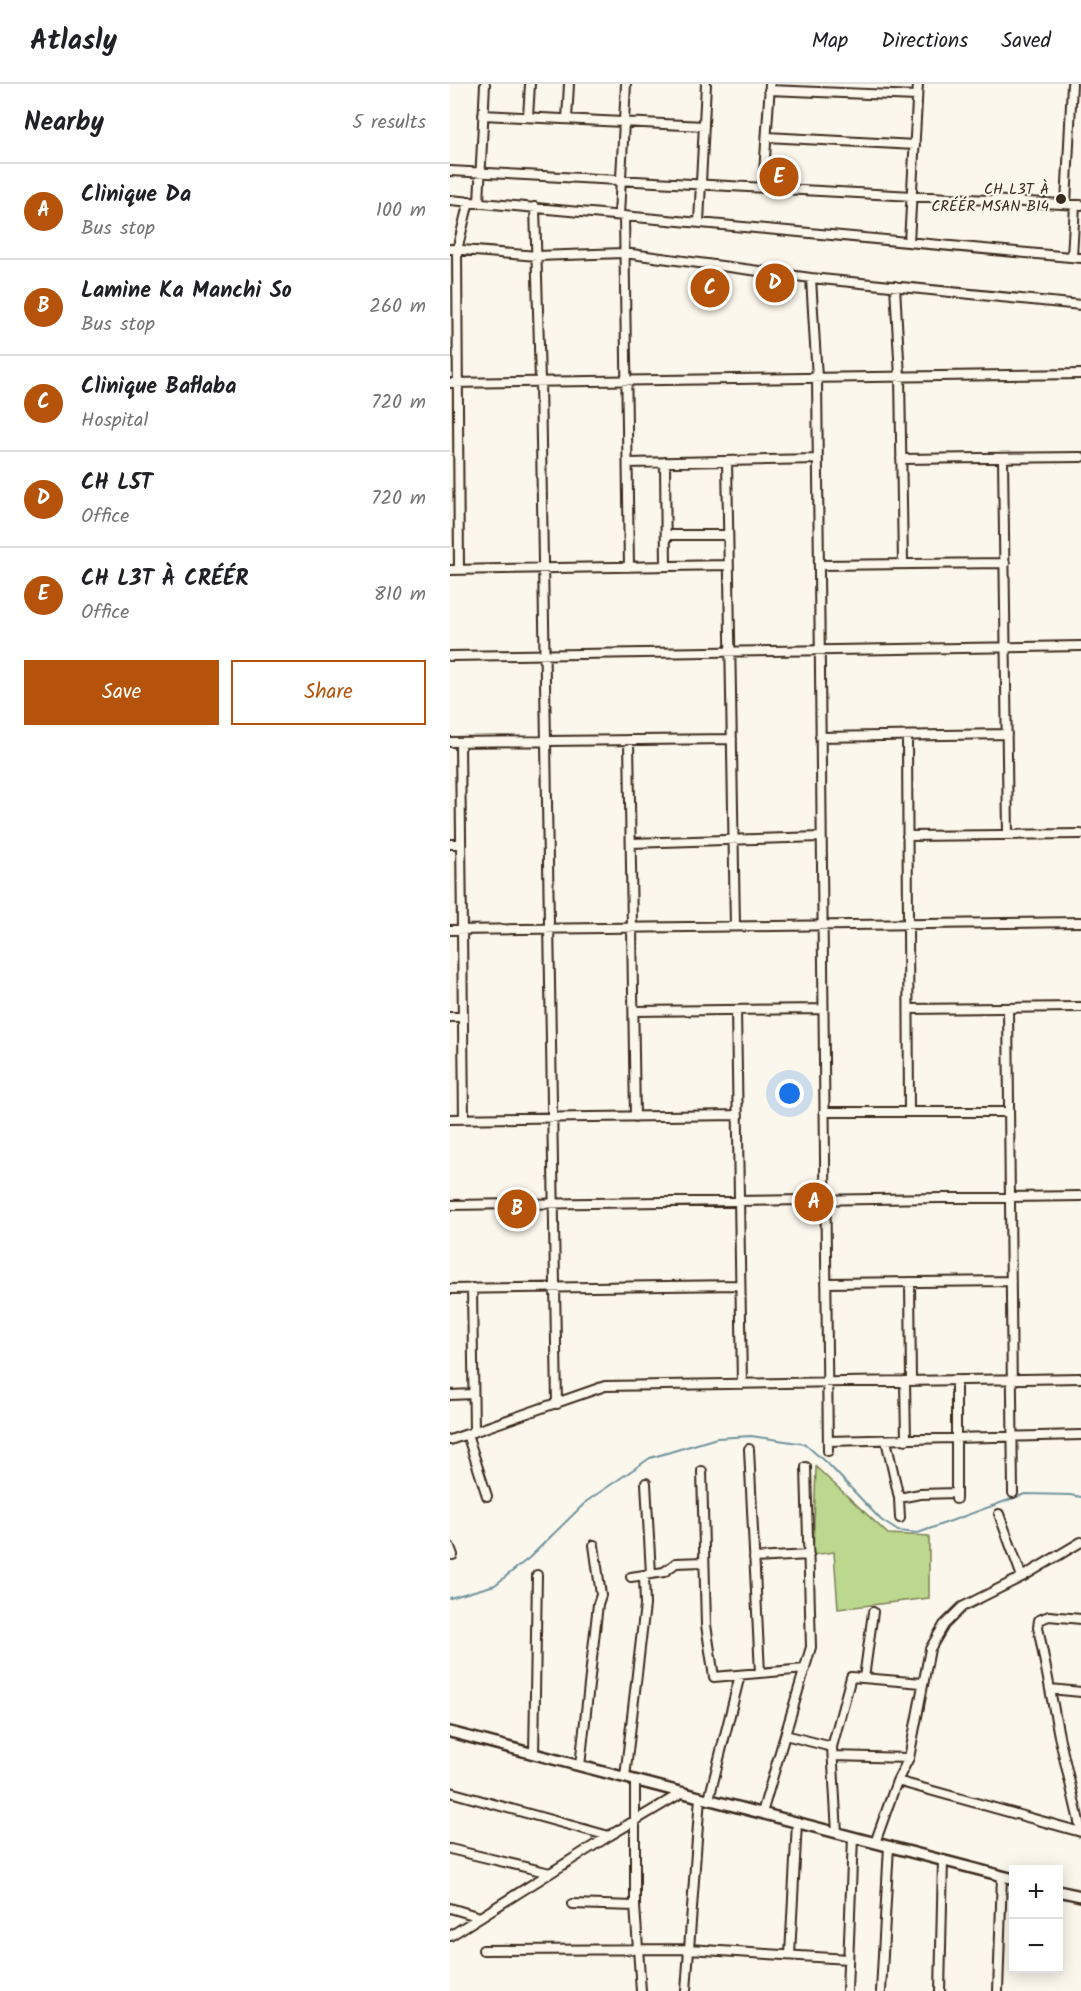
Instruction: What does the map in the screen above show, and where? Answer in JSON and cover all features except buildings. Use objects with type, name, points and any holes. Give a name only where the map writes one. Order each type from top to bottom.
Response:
[{"type":"street","points":[[479,202],[485,84]]},
{"type":"street","points":[[528,117],[530,84]]},
{"type":"street","points":[[567,119],[569,84]]},
{"type":"street","points":[[626,84],[620,180],[624,253],[629,567]]},
{"type":"street","points":[[699,222],[706,84]]},
{"type":"street","points":[[909,242],[918,84]]},
{"type":"street","points":[[1066,204],[1072,86],[1081,89]]},
{"type":"street","points":[[763,188],[770,87],[917,96]]},
{"type":"street","points":[[483,115],[704,126]]},
{"type":"street","points":[[766,136],[915,145]]},
{"type":"street","points":[[450,171],[1078,205],[1072,257]]},
{"type":"street","points":[[450,200],[1081,258]]},
{"type":"street","points":[[469,201],[453,250],[454,570],[728,565]]},
{"type":"street","points":[[535,207],[540,381],[557,1404]]},
{"type":"street","points":[[453,250],[537,256],[624,253],[811,278],[1081,305]]},
{"type":"street","points":[[811,278],[817,378],[828,1451]]},
{"type":"street","points":[[895,286],[900,376],[903,564]]},
{"type":"street","points":[[454,383],[1081,374]]},
{"type":"street","points":[[901,459],[1081,457]]},
{"type":"street","points":[[1003,458],[1008,835]]},
{"type":"street","points":[[628,463],[817,459]]},
{"type":"street","points":[[727,461],[735,926]]},
{"type":"street","points":[[665,462],[666,566]]},
{"type":"street","points":[[666,536],[728,535]]},
{"type":"street","points":[[819,565],[1005,563]]},
{"type":"street","points":[[450,656],[1081,646]]},
{"type":"street","points":[[820,737],[1007,734]]},
{"type":"street","points":[[907,736],[909,1112]]},
{"type":"street","points":[[450,742],[732,739]]},
{"type":"street","points":[[630,740],[635,1117]]},
{"type":"street","points":[[460,742],[464,1119]]},
{"type":"street","points":[[907,836],[1081,834]]},
{"type":"street","points":[[631,843],[821,837]]},
{"type":"street","points":[[450,844],[461,844]]},
{"type":"street","points":[[450,930],[1081,922]]},
{"type":"street","points":[[909,1009],[1081,1007]]},
{"type":"street","points":[[1008,1008],[1013,1493]]},
{"type":"street","points":[[634,1011],[823,1009]]},
{"type":"street","points":[[736,1010],[742,1384]]},
{"type":"street","points":[[450,1017],[463,1017]]},
{"type":"street","points":[[824,1112],[1009,1112]]},
{"type":"street","points":[[450,1119],[738,1115]]},
{"type":"street","points":[[450,1205],[1081,1196]]},
{"type":"street","points":[[826,1283],[1011,1281]]},
{"type":"street","points":[[906,1440],[910,1282]]},
{"type":"street","points":[[450,1289],[740,1285]]},
{"type":"street","points":[[472,1288],[473,1394],[470,1433],[487,1496]]},
{"type":"street","points":[[450,1440],[605,1386],[1081,1378]]},
{"type":"street","points":[[900,1498],[920,1494],[956,1496],[956,1380]]},
{"type":"street","points":[[450,1395],[473,1394]]},
{"type":"street","points":[[828,1441],[1081,1435]]},
{"type":"street","points":[[886,1440],[900,1498],[900,1518]]},
{"type":"street","points":[[749,1449],[760,1673]]},
{"type":"street","points":[[762,1813],[811,1647],[806,1467]]},
{"type":"street","points":[[702,1471],[706,1625],[714,1677],[805,1669]]},
{"type":"street","points":[[625,1777],[645,1605],[646,1483]]},
{"type":"street","points":[[999,1514],[1022,1577]]},
{"type":"street","points":[[875,1843],[897,1781],[909,1758],[930,1649],[944,1625],[962,1607],[1022,1577],[1081,1542]]},
{"type":"street","points":[[580,1766],[598,1604],[601,1595],[594,1545]]},
{"type":"street","points":[[450,1547],[453,1555]]},
{"type":"street","points":[[754,1558],[808,1556]]},
{"type":"street","points":[[631,1577],[664,1572],[676,1563],[704,1562]]},
{"type":"street","points":[[534,1754],[537,1575]]},
{"type":"street","points":[[864,1678],[873,1612]]},
{"type":"street","points":[[897,1781],[1081,1831],[1038,1627],[1039,1620],[1049,1616],[1081,1619]]},
{"type":"street","points":[[686,1991],[704,1798],[740,1675]]},
{"type":"street","points":[[837,1833],[832,1747],[851,1677],[922,1683]]},
{"type":"street","points":[[1050,1689],[1081,1692]]},
{"type":"street","points":[[450,1732],[1009,1878]]},
{"type":"street","points":[[785,1735],[832,1747]]},
{"type":"street","points":[[833,1756],[909,1758]]},
{"type":"street","points":[[635,1780],[634,1906],[641,1991]]},
{"type":"street","points":[[1071,1789],[1081,1790]]},
{"type":"street","points":[[450,1792],[609,1836]]},
{"type":"street","points":[[450,1936],[683,1792]]},
{"type":"street","points":[[790,1955],[797,1822]]},
{"type":"street","points":[[847,1991],[853,1837]]},
{"type":"street","points":[[880,1991],[889,1846]]},
{"type":"street","points":[[450,1849],[549,1873]]},
{"type":"street","points":[[940,1991],[943,1860]]},
{"type":"street","points":[[998,1991],[1002,1876]]},
{"type":"street","points":[[1063,1891],[1081,1896]]},
{"type":"street","points":[[572,1904],[634,1906]]},
{"type":"street","points":[[450,1908],[480,1917]]},
{"type":"street","points":[[483,1950],[689,1949],[848,1959]]},
{"type":"green space","points":[[816,1467],[888,1534],[929,1536],[929,1598],[838,1609],[834,1552],[813,1555]]},
{"type":"waterway","points":[[450,1598],[495,1585],[529,1558],[587,1501],[650,1458],[717,1438],[751,1436],[805,1444],[832,1468],[881,1520],[898,1531],[918,1533],[1025,1494],[1081,1497]]},
{"type":"place","name":"CH L3T À CRÉÉR","points":[[779,177]]},
{"type":"place","name":"CH L3T À CRÉÉR MSAN B14","points":[[1061,199]]},
{"type":"place","name":"CH L5T","points":[[775,283]]},
{"type":"place","name":"Clinique Baflaba","points":[[710,288]]},
{"type":"place","name":"Clinique Da","points":[[814,1202]]},
{"type":"place","name":"Lamine Ka Manchi So","points":[[517,1209]]}]
